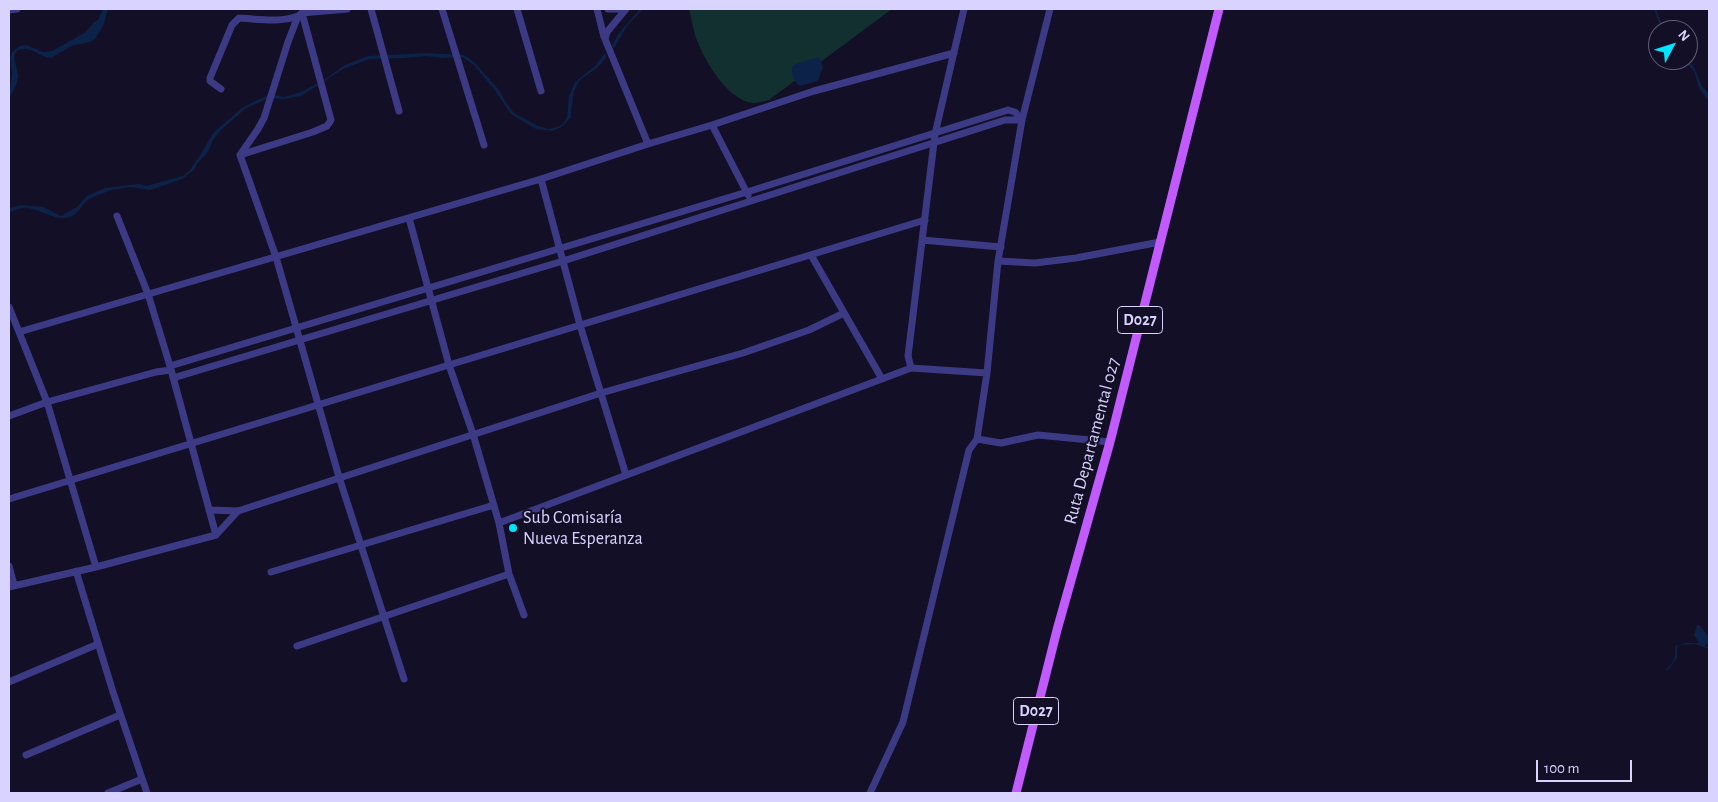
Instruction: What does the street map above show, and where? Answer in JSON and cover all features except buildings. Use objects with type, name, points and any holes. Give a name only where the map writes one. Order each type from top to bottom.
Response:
[{"type":"main road","name":"Ruta Departamental 027","points":[[1016,793],[1057,630],[1110,442],[1219,9]]},
{"type":"street","points":[[9,10],[17,9]]},
{"type":"street","points":[[220,89],[210,82],[210,78],[232,25],[239,18],[290,19],[300,14],[347,9]]},
{"type":"street","points":[[371,9],[399,111]]},
{"type":"street","points":[[442,9],[484,145]]},
{"type":"street","points":[[517,9],[541,91]]},
{"type":"street","points":[[597,9],[609,51],[648,144]]},
{"type":"street","points":[[608,9],[626,9]]},
{"type":"street","points":[[605,40],[607,32],[626,9]]},
{"type":"street","points":[[911,368],[908,356],[935,134],[964,9]]},
{"type":"street","points":[[870,793],[903,722],[969,450],[977,439],[987,373],[998,261],[1022,120],[1050,9]]},
{"type":"street","points":[[240,155],[320,129],[327,126],[331,120],[300,14]]},
{"type":"street","points":[[240,155],[264,118],[288,42],[300,14]]},
{"type":"street","points":[[19,332],[541,179],[648,144],[712,126],[814,91],[954,54]]},
{"type":"street","points":[[9,416],[48,402],[171,368],[747,192],[1008,110],[1015,112],[1022,120]]},
{"type":"street","points":[[173,378],[563,260],[1005,120],[1022,120]]},
{"type":"street","points":[[712,126],[747,192],[750,202]]},
{"type":"street","points":[[240,155],[276,257],[338,478],[385,616],[404,679]]},
{"type":"street","points":[[541,179],[580,325],[626,475]]},
{"type":"street","points":[[117,216],[148,294],[171,368],[216,535]]},
{"type":"street","points":[[409,218],[449,365],[473,434],[494,505],[509,574],[524,615]]},
{"type":"street","points":[[9,499],[924,220]]},
{"type":"street","points":[[922,240],[1001,246]]},
{"type":"street","points":[[998,261],[1035,263],[1076,258],[1160,242]]},
{"type":"street","points":[[811,255],[882,380]]},
{"type":"street","points":[[9,307],[48,402],[96,567]]},
{"type":"street","points":[[209,510],[238,511],[601,393],[743,353],[809,330],[844,313]]},
{"type":"street","points":[[499,523],[911,368],[987,373]]},
{"type":"street","points":[[977,439],[1001,443],[1038,435],[1110,442]]},
{"type":"street","points":[[271,572],[494,505]]},
{"type":"street","points":[[9,566],[12,586],[96,567],[216,535],[238,511]]},
{"type":"street","points":[[76,571],[146,793]]},
{"type":"street","points":[[297,646],[509,574]]},
{"type":"street","points":[[9,682],[98,644]]},
{"type":"street","points":[[26,755],[120,715]]},
{"type":"street","points":[[108,793],[142,779]]},
{"type":"green space","points":[[689,9],[892,9],[769,100],[753,103],[743,100],[734,94],[725,86],[710,66],[695,35]]},
{"type":"water","points":[[103,9],[108,9],[103,26],[95,39],[90,42],[71,46],[51,58],[44,57],[29,49],[16,52],[15,60],[18,77],[16,86],[9,98],[12,74],[10,58],[12,52],[23,45],[43,52],[52,51],[86,32],[98,20]]},
{"type":"water","points":[[640,9],[643,9],[627,26],[614,48],[612,46],[624,26]]},
{"type":"water","points":[[427,53],[464,55],[474,62],[499,90],[514,113],[538,126],[549,129],[563,124],[567,118],[569,96],[575,82],[595,66],[605,53],[606,58],[597,68],[580,80],[574,91],[571,117],[563,126],[553,131],[536,129],[511,114],[474,65],[462,57],[441,58],[427,56],[369,59],[343,69],[301,96],[284,99],[268,98],[245,109],[221,130],[213,140],[208,152],[194,170],[182,179],[151,190],[130,187],[111,190],[89,199],[75,214],[66,218],[55,217],[28,208],[9,212],[9,208],[21,205],[43,207],[61,216],[77,207],[87,196],[105,188],[139,184],[146,186],[183,176],[199,157],[213,133],[242,108],[255,101],[267,96],[284,97],[301,92],[324,80],[345,65],[368,56]]},
{"type":"water","points":[[819,57],[823,67],[818,81],[798,85],[792,72],[792,67]]},
{"type":"water","points":[[1695,70],[1702,86],[1709,94],[1709,102],[1699,88]]},
{"type":"water","points":[[1697,625],[1709,637],[1709,643],[1704,646],[1709,647],[1709,649],[1696,644],[1679,645],[1677,647],[1677,658],[1667,671],[1674,659],[1675,646],[1686,643],[1699,643],[1694,635]]},
{"type":"waterway","points":[[1655,9],[1659,20]]},
{"type":"place","name":"Sub Comisaría Nueva Esperanza","points":[[513,528]]}]
